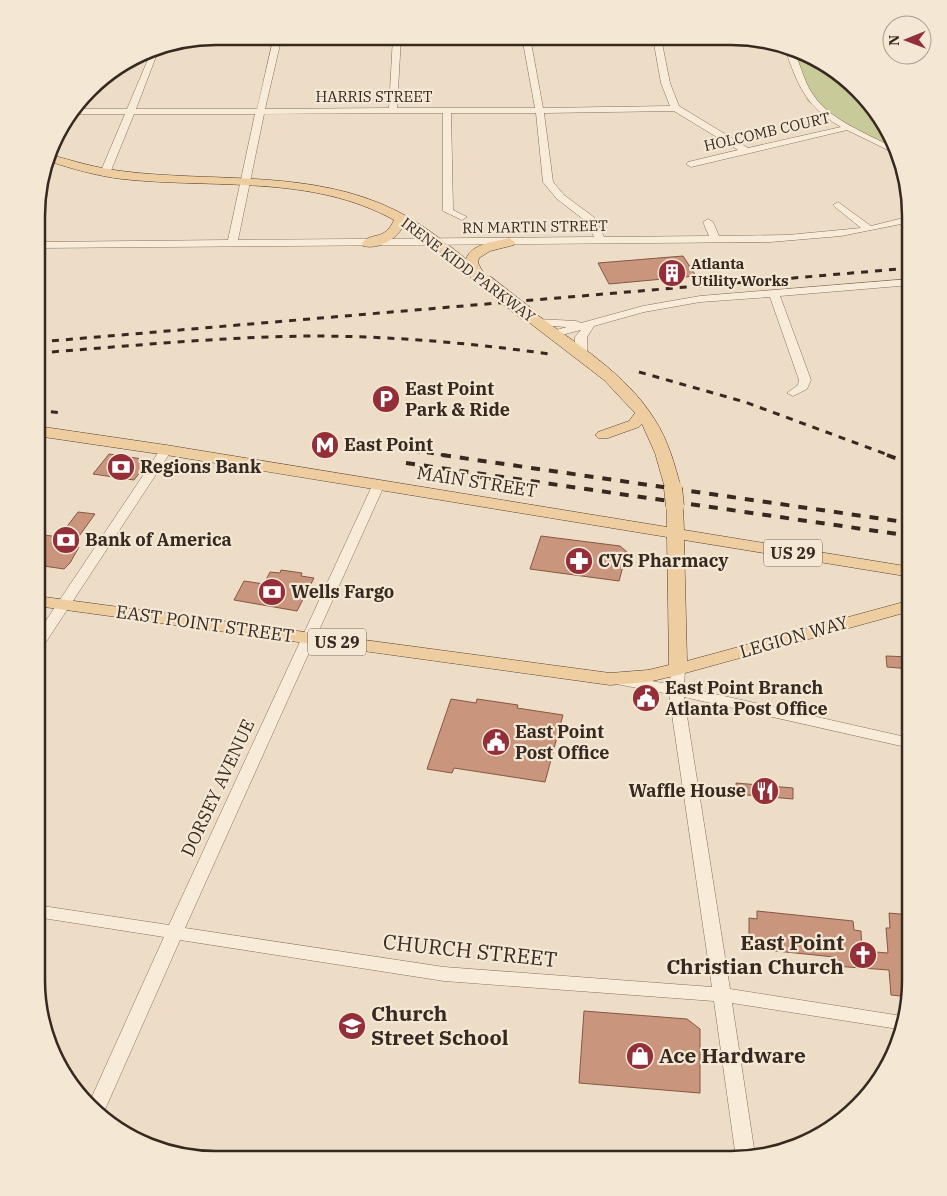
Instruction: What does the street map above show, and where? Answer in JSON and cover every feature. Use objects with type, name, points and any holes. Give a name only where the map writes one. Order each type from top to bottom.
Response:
[{"type":"main road","name":"IRENE KIDD PARKWAY","points":[[55,160],[72,167],[105,173],[156,178],[244,181],[288,185],[330,192],[364,202],[401,218],[436,243],[616,384],[643,414],[660,444],[673,488],[675,506],[678,669]]},
{"type":"main road","points":[[368,243],[388,238],[396,231],[401,218]]},
{"type":"main road","points":[[483,280],[471,263],[473,256],[485,248],[509,242]]},
{"type":"main road","points":[[603,435],[634,424],[643,414]]},
{"type":"main road","name":"MAIN STREET","points":[[45,432],[166,450],[902,571]]},
{"type":"main road","name":"EAST POINT STREET","points":[[45,602],[610,680],[648,676],[678,669]]},
{"type":"main road","name":"LEGION WAY","points":[[678,669],[902,607]]},
{"type":"street","points":[[232,244],[244,181],[276,45]]},
{"type":"street","points":[[394,111],[397,45]]},
{"type":"street","points":[[527,45],[545,145],[547,179],[553,191],[590,218],[596,226],[600,241]]},
{"type":"street","points":[[659,45],[663,74],[671,100],[676,108],[746,151]]},
{"type":"street","points":[[792,57],[810,98],[825,112],[887,148]]},
{"type":"street","points":[[105,173],[132,112],[153,58]]},
{"type":"street","name":"HARRIS STREET","points":[[80,112],[676,108]]},
{"type":"street","points":[[447,111],[448,211],[462,217]]},
{"type":"street","name":"HOLCOMB COURT","points":[[691,164],[850,127]]},
{"type":"street","points":[[838,205],[869,229]]},
{"type":"street","name":"RN MARTIN STREET","points":[[45,245],[436,243],[802,238],[869,229],[902,221]]},
{"type":"street","points":[[708,222],[715,240]]},
{"type":"street","points":[[553,334],[666,304],[902,283]]},
{"type":"street","points":[[774,293],[805,380],[803,387],[793,393]]},
{"type":"street","points":[[532,318],[592,323]]},
{"type":"street","points":[[580,356],[581,337],[592,323]]},
{"type":"street","points":[[45,633],[166,450]]},
{"type":"street","name":"DORSEY AVENUE","points":[[98,1104],[378,486]]},
{"type":"street","points":[[678,669],[676,690],[745,1151]]},
{"type":"street","name":"EAST POINT STREET","points":[[610,680],[676,690],[902,741]]},
{"type":"street","name":"CHURCH STREET","points":[[45,912],[444,974],[722,995],[897,1021]]},
{"type":"green space","points":[[792,57],[826,74],[844,88],[873,121],[888,149],[858,135],[807,101]]},
{"type":"building","name":"Atlanta Utility Works","points":[[683,256],[696,276],[609,284],[598,263]]},
{"type":"building","name":"Regions Bank","points":[[109,454],[149,460],[134,480],[93,474]]},
{"type":"building","name":"Bank of America","points":[[78,512],[95,514],[72,546],[79,547],[70,563],[64,569],[45,566],[45,535],[59,537]]},
{"type":"building","name":"CVS Pharmacy","points":[[541,536],[620,546],[627,552],[619,581],[530,569]]},
{"type":"building","name":"Wells Fargo","points":[[281,570],[302,573],[301,576],[314,578],[297,611],[234,600],[244,581],[264,584],[270,572],[280,573]]},
{"type":"building","points":[[886,656],[902,657],[902,668],[887,667]]},
{"type":"building","name":"East Point Post Office","points":[[451,699],[476,703],[477,699],[518,705],[517,708],[563,715],[545,782],[454,768],[452,773],[427,769]]},
{"type":"building","name":"Waffle House","points":[[736,783],[793,788],[793,799],[736,794]]},
{"type":"building","name":"East Point Christian Church","points":[[757,911],[853,921],[854,930],[861,931],[862,951],[888,953],[886,928],[890,928],[889,913],[902,914],[901,996],[891,995],[889,970],[834,966],[834,957],[757,949],[757,941],[749,940],[749,918],[757,919]]},
{"type":"building","name":"Ace Hardware","points":[[584,1011],[687,1019],[700,1029],[700,1093],[579,1083]]},
{"type":"railway","points":[[45,341],[902,269]]},
{"type":"railway","points":[[45,352],[209,340],[311,336],[431,341],[550,354]]},
{"type":"railway","points":[[639,372],[745,402],[891,456]]},
{"type":"railway","points":[[45,411],[61,413]]},
{"type":"railway","points":[[413,451],[451,456]]},
{"type":"railway","points":[[442,455],[902,522]]},
{"type":"railway","points":[[887,455],[902,461]]},
{"type":"railway","points":[[406,463],[902,535]]},
{"type":"place","name":"Atlanta Utility Works","points":[[672,273]]},
{"type":"place","name":"East Point Park & Ride","points":[[386,399]]},
{"type":"place","name":"East Point","points":[[325,445]]},
{"type":"place","name":"Regions Bank","points":[[121,467]]},
{"type":"place","name":"Bank of America","points":[[66,540]]},
{"type":"place","name":"CVS Pharmacy","points":[[579,561]]},
{"type":"place","name":"Wells Fargo","points":[[272,592]]},
{"type":"place","name":"East Point Branch Atlanta Post Office","points":[[646,698]]},
{"type":"place","name":"East Point Post Office","points":[[496,742]]},
{"type":"place","name":"Waffle House","points":[[765,791]]},
{"type":"place","name":"East Point Christian Church","points":[[863,955]]},
{"type":"place","name":"Church Street School","points":[[352,1026]]},
{"type":"place","name":"Ace Hardware","points":[[640,1056]]}]
